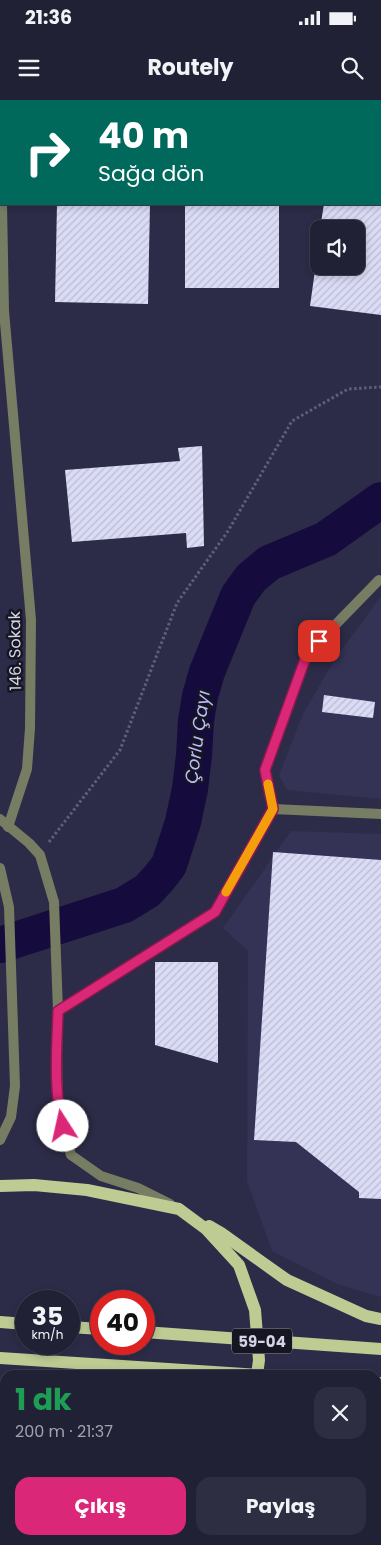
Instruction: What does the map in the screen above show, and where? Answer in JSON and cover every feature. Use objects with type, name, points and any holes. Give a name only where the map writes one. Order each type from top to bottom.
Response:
[{"type":"main road","points":[[0,1186],[34,1185],[87,1190],[179,1209],[221,1233],[287,1280],[366,1316],[381,1318]]},
{"type":"main road","points":[[179,1209],[206,1228],[239,1265],[254,1310],[258,1370]]},
{"type":"main road","points":[[0,1322],[15,1323]]},
{"type":"main road","name":"59-04","points":[[155,1333],[381,1348]]},
{"type":"main road","name":"59-04","points":[[0,1358],[182,1370]]},
{"type":"street","name":"146. Sokak","points":[[2,205],[4,311],[31,620],[30,728],[27,769],[4,823]]},
{"type":"street","points":[[58,1011],[215,912],[273,809],[265,770],[307,654],[379,580]]},
{"type":"street","points":[[273,809],[381,814]]},
{"type":"street","points":[[4,823],[29,843],[40,855],[54,902],[58,1011],[58,1112],[71,1156],[101,1176],[138,1188],[179,1209]]},
{"type":"street","points":[[0,868],[10,907],[15,1086],[11,1117],[0,1140]]},
{"type":"path","points":[[40,855],[120,750],[177,603],[228,531],[292,421],[348,389],[381,388]]},
{"type":"shaded area","points":[[381,596],[381,799],[287,790],[279,775],[303,714],[333,662]]},
{"type":"shaded area","points":[[291,831],[381,834],[381,1297],[337,1284],[272,1251],[247,1181],[248,951],[223,928]]},
{"type":"building","points":[[57,205],[150,205],[148,304],[55,302]]},
{"type":"building","points":[[185,205],[279,205],[279,288],[185,288]]},
{"type":"building","points":[[324,205],[381,205],[381,315],[310,306],[314,275],[365,275],[365,220],[321,220]]},
{"type":"building","points":[[202,446],[204,546],[187,548],[186,533],[72,542],[65,470],[180,461],[178,448]]},
{"type":"building","points":[[324,695],[375,702],[373,718],[322,712]]},
{"type":"building","points":[[273,852],[381,860],[381,1199],[359,1198],[359,1192],[296,1142],[254,1140]]},
{"type":"building","points":[[155,962],[218,962],[218,1063],[155,1045]]},
{"type":"waterway","name":"Çorlu Çayı","points":[[0,945],[124,905],[147,891],[159,878],[169,865],[183,822],[190,789],[200,696],[207,672],[238,596],[251,578],[269,563],[326,539],[381,500]]},
{"type":"slow traffic","points":[[226,892],[273,809],[268,784]]},
{"type":"route","points":[[63,1126],[58,1112],[58,1011],[215,912],[273,809],[265,770],[307,654],[319,641]]}]
